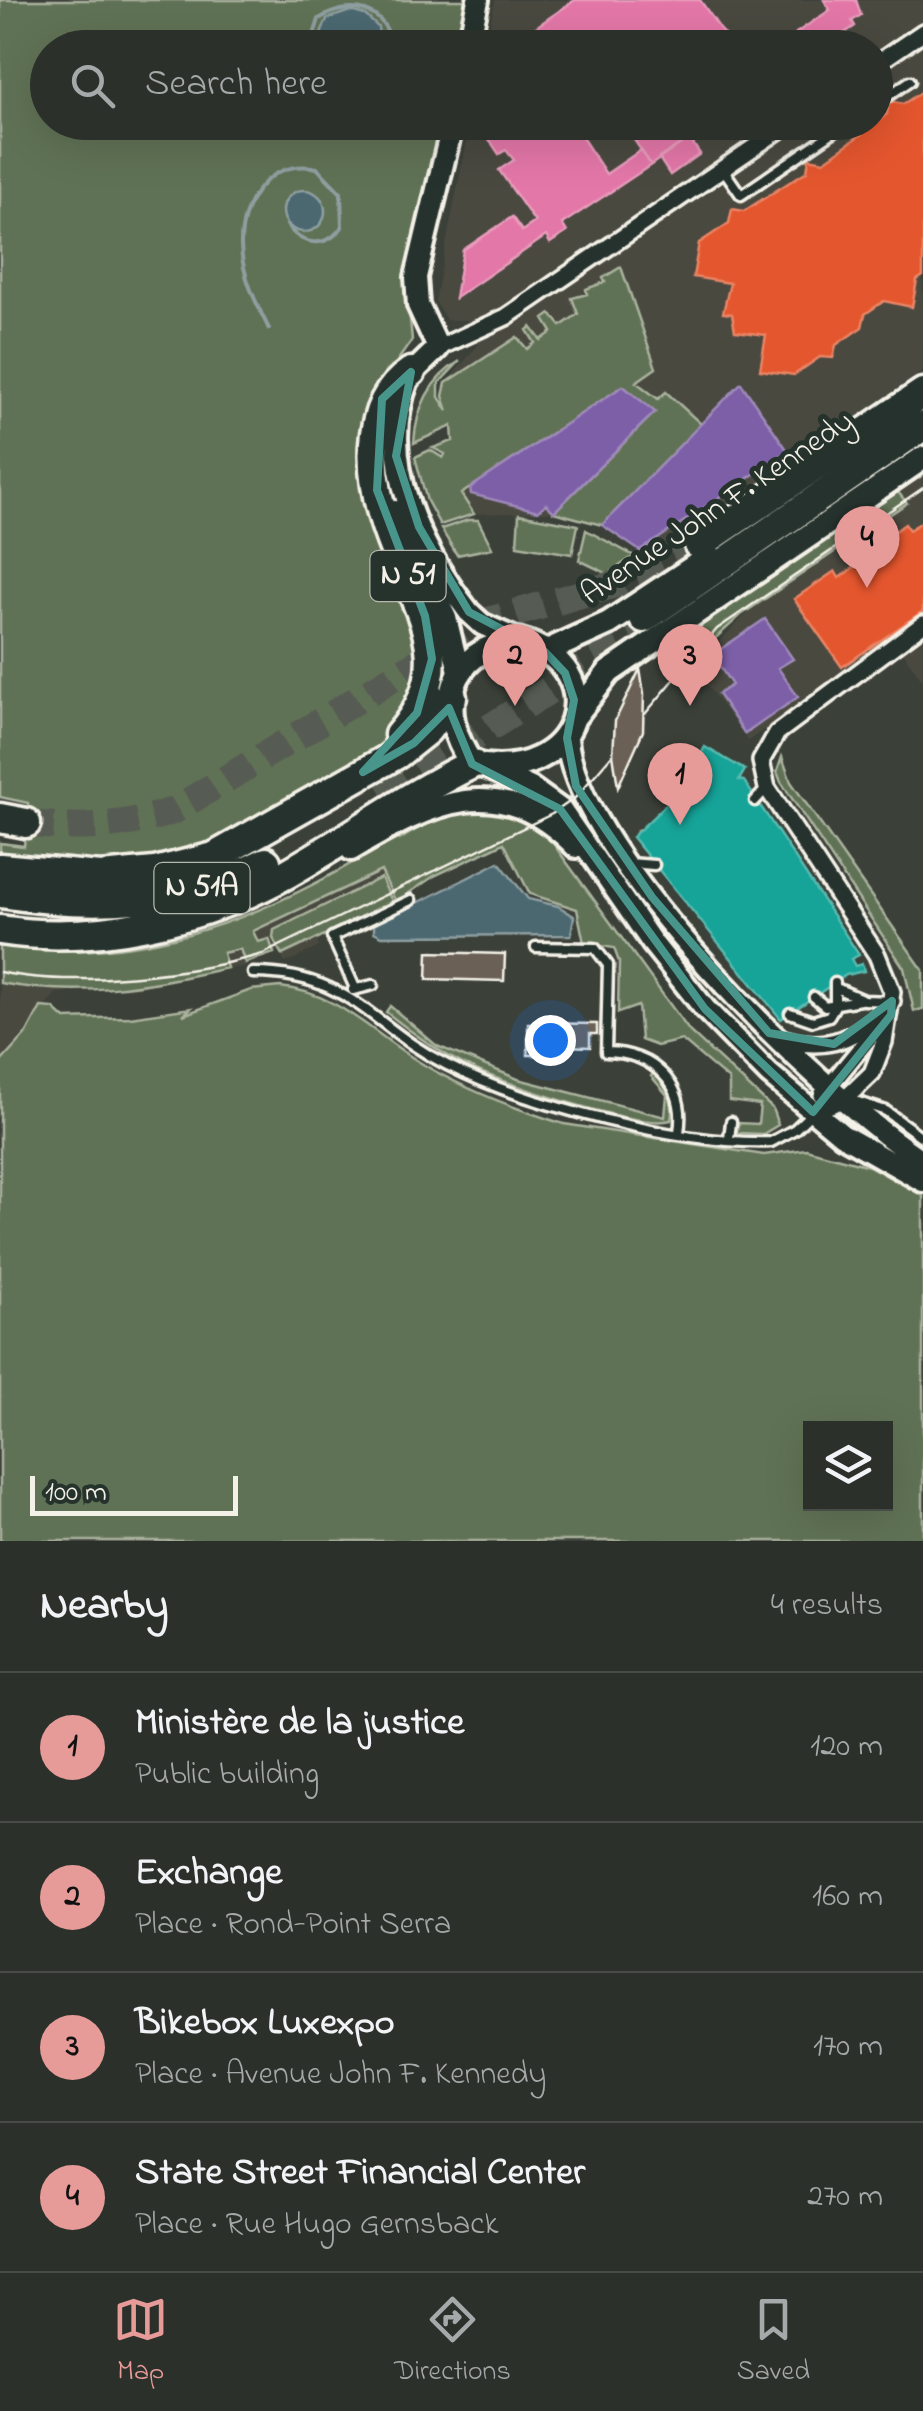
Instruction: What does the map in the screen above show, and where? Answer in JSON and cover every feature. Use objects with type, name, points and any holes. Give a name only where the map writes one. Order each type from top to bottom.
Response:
[{"type":"highway","name":"N 51","points":[[375,784],[417,712],[432,659],[425,616],[390,538],[376,474],[375,439],[382,399],[411,372]]},
{"type":"highway","points":[[699,545],[923,393]]},
{"type":"highway","points":[[923,426],[647,622],[923,444]]},
{"type":"highway","name":"N 51","points":[[2,875],[101,877],[186,866],[250,840],[375,784],[414,742],[456,684]]},
{"type":"highway","points":[[0,930],[74,935],[154,920],[236,898],[477,765]]},
{"type":"highway","points":[[0,909],[64,919],[154,920]]},
{"type":"main road","points":[[472,30],[478,0]]},
{"type":"main road","points":[[449,140],[428,243],[416,277],[418,304],[438,348],[411,372],[390,404],[386,423],[389,489],[403,533],[446,618],[459,740],[477,765],[531,788],[560,810],[592,850],[601,874]]},
{"type":"main road","points":[[411,372],[396,434],[396,456],[410,507],[469,612],[482,624],[546,652],[571,685],[576,786],[628,863],[715,976],[768,1033],[874,1126],[923,1161]]},
{"type":"main road","name":"Avenue John F. Kennedy","points":[[546,652],[608,623],[923,414]]},
{"type":"main road","points":[[477,765],[538,759],[571,727],[609,672],[923,458]]},
{"type":"main road","name":"N 51","points":[[456,684],[482,648],[518,640]]},
{"type":"main road","points":[[289,872],[338,858],[436,806],[487,799],[544,819],[601,874],[705,1009],[769,1074],[842,1134],[923,1181]]},
{"type":"street","points":[[893,52],[923,32]]},
{"type":"street","points":[[438,348],[506,317],[765,140]]},
{"type":"street","points":[[813,1112],[845,1099],[872,1073],[891,1008],[889,978],[768,788],[760,768],[767,743],[923,624]]},
{"type":"street","points":[[768,1033],[800,1044],[834,1044],[862,1030],[891,1008]]},
{"type":"street","points":[[813,1112],[828,1084],[891,1008]]},
{"type":"lane","points":[[893,92],[910,81]]},
{"type":"lane","points":[[723,169],[741,195],[822,140]]},
{"type":"lane","points":[[755,800],[768,788]]},
{"type":"lane","points":[[628,863],[654,865]]},
{"type":"lane","points":[[352,991],[332,937],[411,900]]},
{"type":"lane","points":[[536,948],[595,948],[602,954],[608,965],[606,1052],[629,1053],[650,1060],[668,1078],[678,1098],[679,1132]]},
{"type":"lane","points":[[253,972],[312,980],[352,991],[444,1064],[497,1086],[605,1118],[679,1132],[771,1142],[795,1130],[813,1112]]},
{"type":"lane","points":[[352,991],[373,984]]},
{"type":"lane","points":[[790,1013],[813,1021],[829,1016],[835,1006],[835,986],[891,1008]]},
{"type":"lane","points":[[814,997],[824,1006],[864,1000]]},
{"type":"lane","points":[[845,1099],[886,1111],[923,1138]]},
{"type":"lane","points":[[729,1139],[731,1122]]},
{"type":"highlighted area","points":[[411,372],[396,456],[419,527],[469,612],[545,652],[565,673],[574,700],[567,738],[576,786],[652,897],[769,1033],[834,1044],[892,1001],[891,1015],[813,1112],[705,1009],[560,809],[472,764],[449,708],[414,743],[363,772],[417,713],[432,659],[425,616],[377,490],[382,399]]},
{"type":"shaded area","points":[[495,0],[923,0],[923,371],[665,548],[640,551],[602,525],[554,512],[474,514],[440,464],[453,441],[452,418],[443,396],[446,383],[478,345],[467,320],[446,320],[435,301],[467,140],[893,140],[893,30],[489,30]]},
{"type":"shaded area","points":[[923,458],[923,681],[893,638],[748,741],[694,667],[854,506]]},
{"type":"shaded area","points":[[520,817],[537,827],[434,876],[411,894],[317,941],[319,947],[285,963],[279,951],[245,966],[138,988],[56,993],[0,1063],[0,953],[131,957],[318,894]]},
{"type":"green space","points":[[0,0],[468,0],[462,30],[30,30],[30,140],[441,140],[408,299],[412,340],[384,380],[373,411],[424,660],[400,724],[371,753],[219,845],[149,865],[0,859],[0,843],[24,846],[28,803],[0,797]]},
{"type":"green space","points":[[621,267],[656,368],[636,382],[658,399],[666,392],[701,424],[602,525],[554,512],[655,412],[623,386],[461,494],[474,514],[440,525],[427,501],[415,457],[430,450],[443,458],[445,454],[433,448],[453,441],[452,426],[414,443],[418,418],[433,385],[460,361],[439,383],[439,397],[448,411],[443,396],[446,383],[517,337],[527,349],[535,343],[527,330],[531,327],[541,340],[552,332],[544,319],[551,314],[561,326],[578,314],[572,298],[587,294],[586,289],[605,282],[603,278]]},
{"type":"green space","points":[[898,492],[907,503],[741,615],[687,664],[665,648],[670,638],[846,520]]},
{"type":"green space","points":[[519,514],[578,525],[572,554],[517,545]]},
{"type":"green space","points":[[478,520],[492,548],[457,555],[441,529]]},
{"type":"green space","points":[[586,530],[634,556],[608,574],[579,560]]},
{"type":"green space","points":[[782,757],[791,782],[923,970],[923,1009],[914,1011],[904,968],[781,782],[777,772]]},
{"type":"green space","points":[[483,809],[520,817],[544,831],[690,1032],[772,1108],[778,1125],[763,1134],[737,1133],[738,1123],[758,1124],[760,1105],[729,1101],[729,1080],[682,1040],[657,1046],[641,1040],[638,1006],[618,1013],[619,962],[614,948],[584,943],[577,909],[530,894],[504,843],[434,876],[396,902],[381,871],[253,931],[258,942],[269,939],[274,953],[245,963],[240,949],[223,953],[227,968],[170,980],[86,990],[0,983],[0,944],[53,950],[105,949],[157,942],[207,929],[305,889],[396,836],[399,840],[417,829],[419,822],[448,811]]},
{"type":"green space","points":[[381,878],[393,903],[282,955],[273,938],[274,930]]},
{"type":"green space","points":[[280,987],[301,991],[355,1016],[404,1052],[455,1082],[564,1124],[764,1155],[806,1149],[869,1166],[923,1196],[923,1541],[0,1541],[0,1063],[27,1033],[41,1007],[53,1008],[65,1019],[130,1017],[191,1008],[183,1015],[251,990]]},
{"type":"green space","points":[[390,1006],[437,1046],[518,1079],[665,1117],[667,1095],[651,1076],[654,1073],[669,1094],[671,1120],[629,1118],[600,1111],[480,1072],[414,1034],[386,1012]]},
{"type":"water","points":[[350,11],[365,15],[378,30],[323,30],[327,19]]},
{"type":"water","points":[[304,190],[319,196],[325,211],[319,226],[304,232],[289,226],[283,211],[289,196]]},
{"type":"water","points":[[499,862],[528,899],[558,906],[574,916],[571,935],[382,936],[374,932],[374,925]]},
{"type":"building: Shops","points":[[923,91],[923,276],[917,280],[912,307],[884,301],[865,314],[862,327],[836,345],[833,358],[820,357],[794,375],[760,370],[766,335],[735,331],[732,314],[723,313],[730,283],[693,277],[699,243],[729,223],[732,209],[744,211],[807,171],[809,158],[824,161],[853,140],[893,140],[893,102],[903,104]]},
{"type":"building: Shops","points":[[923,521],[923,611],[842,667],[794,599],[835,571],[839,578],[869,558],[865,552],[905,524],[909,530]]},
{"type":"building: Shops","points":[[706,759],[727,775],[710,806],[694,787]]},
{"type":"building: Shops","points":[[660,819],[682,845],[674,850],[666,841],[654,849],[637,831]]},
{"type":"building: Offices","points":[[741,383],[788,451],[640,551],[602,525]]},
{"type":"building: Offices","points":[[623,386],[655,412],[554,512],[546,504],[538,511],[471,494],[470,488]]},
{"type":"building: Offices","points":[[765,619],[793,659],[778,668],[798,697],[745,734],[718,694],[732,685],[712,655]]},
{"type":"building: Health","points":[[575,0],[700,0],[721,30],[534,30]]},
{"type":"building: Health","points":[[824,0],[856,0],[861,15],[852,21],[855,26],[849,30],[800,30],[830,10]]},
{"type":"building: Health","points":[[490,140],[584,140],[606,174],[641,150],[651,165],[562,224],[567,232],[550,243],[546,236],[455,298],[463,250],[512,217],[522,231],[535,222],[499,170],[514,160],[506,150],[499,154]]},
{"type":"building: Health","points":[[634,140],[686,140],[651,165]]},
{"type":"building: Health","points":[[686,140],[690,140],[700,154],[670,175],[659,158]]},
{"type":"building: Public","points":[[705,747],[745,770],[739,780],[744,781],[859,955],[851,959],[855,966],[862,964],[864,971],[846,975],[781,1019],[632,837],[672,799],[679,810],[689,801],[678,793]]},
{"type":"building: Other","points":[[640,669],[643,731],[618,787],[613,754],[615,721]]},
{"type":"building: Other","points":[[428,952],[505,954],[504,981],[427,979]]},
{"type":"building: Other","points":[[528,1023],[597,1024],[597,1034],[590,1034],[590,1047],[564,1046],[564,1055],[528,1055]]},
{"type":"waterway","points":[[316,30],[319,19],[354,9],[375,16],[387,30]]},
{"type":"waterway","points":[[269,329],[244,268],[241,246],[246,214],[252,199],[272,177],[285,170],[317,168],[341,193],[342,227],[329,239],[314,242],[299,237],[287,225]]},
{"type":"tunnel","points":[[26,823],[100,826],[173,811],[485,622],[643,576],[699,545]]},
{"type":"tunnel","points":[[383,795],[649,627]]},
{"type":"tram line","points":[[645,714],[717,629],[923,488]]},
{"type":"tram line","points":[[0,972],[96,979],[202,968],[263,954],[552,814],[575,798],[613,754]]},
{"type":"place","name":"State Street Financial Center","points":[[867,588]]},
{"type":"place","name":"Exchange","points":[[515,706]]},
{"type":"place","name":"Bikebox Luxexpo","points":[[690,706]]},
{"type":"place","name":"Ministère de la justice","points":[[680,825]]}]
